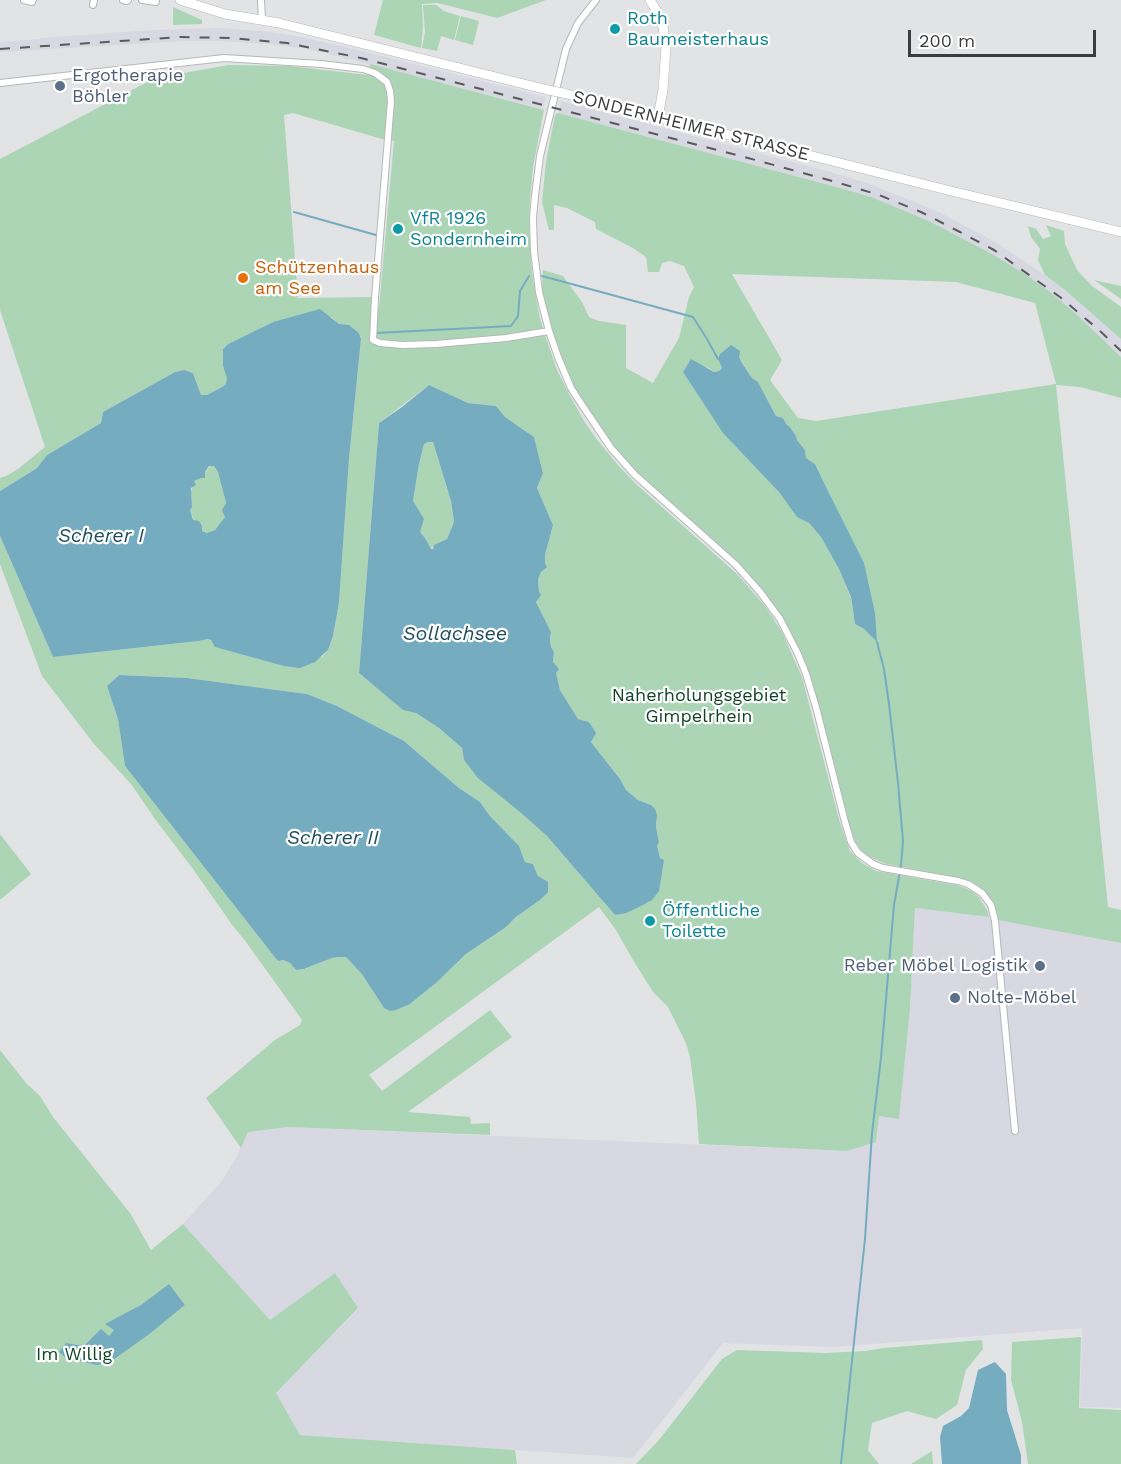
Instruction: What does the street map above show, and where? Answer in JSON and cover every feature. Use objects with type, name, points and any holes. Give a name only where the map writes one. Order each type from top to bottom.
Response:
[{"type":"main road","name":"SONDERNHEIMER STRASSE","points":[[180,0],[225,14],[262,20],[375,46],[1121,232]]},
{"type":"main road","points":[[650,0],[663,27],[666,47],[663,90],[658,117]]},
{"type":"street","points":[[24,0],[32,2],[33,0]]},
{"type":"street","points":[[123,0],[128,0]]},
{"type":"street","points":[[142,0],[156,2]]},
{"type":"street","points":[[261,0],[262,20]]},
{"type":"street","points":[[596,0],[578,23],[566,49],[538,172],[533,218],[534,251],[539,292],[549,332],[571,388],[588,417],[611,448],[635,475],[736,565],[780,619],[809,682],[851,842],[858,853],[865,860],[892,870],[968,884],[987,899],[993,912],[1015,1131]]},
{"type":"street","points":[[0,83],[224,58],[321,64],[363,69],[375,73],[387,82],[391,97],[373,340],[380,343],[403,345],[436,344],[549,332]]},
{"type":"shaded area","points":[[218,28],[297,36],[546,97],[543,109],[325,53],[269,44],[184,41],[0,52],[0,42],[154,30]]},
{"type":"shaded area","points":[[561,101],[841,175],[939,212],[997,243],[1065,290],[1121,339],[1121,357],[1074,312],[1025,274],[929,221],[840,188],[558,113]]},
{"type":"shaded area","name":"Nolte-Möbel","points":[[915,908],[989,917],[1121,943],[1121,1408],[1080,1407],[1082,1328],[833,1347],[723,1343],[633,1458],[300,1435],[276,1393],[358,1309],[335,1274],[270,1320],[183,1224],[222,1181],[237,1156],[247,1132],[288,1127],[846,1151],[876,1142],[879,1116],[899,1118],[910,1008]]},
{"type":"green space","points":[[383,0],[546,0],[497,18],[437,3],[422,4],[421,48],[374,35]]},
{"type":"green space","points":[[423,5],[436,5],[444,11],[460,16],[454,40],[441,36],[437,51],[422,48],[425,32]]},
{"type":"green space","points":[[173,7],[202,20],[202,24],[173,25]]},
{"type":"green space","points":[[461,16],[479,21],[473,45],[455,40]]},
{"type":"green space","name":"Naherholungsgebiet Gimpelrhein","points":[[370,64],[544,110],[533,167],[530,199],[532,272],[544,332],[557,370],[569,394],[584,421],[617,464],[636,484],[737,574],[765,606],[782,632],[802,677],[840,823],[850,851],[862,863],[876,871],[965,888],[978,896],[987,910],[989,917],[915,908],[910,1008],[899,1119],[879,1116],[876,1142],[847,1151],[699,1144],[696,1103],[686,1043],[668,1007],[653,992],[616,930],[599,907],[369,1075],[382,1091],[490,1010],[512,1037],[408,1112],[470,1117],[471,1124],[490,1123],[490,1135],[288,1127],[248,1132],[241,1148],[206,1098],[275,1040],[300,1025],[302,1020],[131,784],[94,744],[42,676],[0,564],[0,536],[53,657],[207,639],[284,666],[322,657],[328,650],[333,636],[339,603],[349,459],[361,339],[359,333],[349,325],[339,324],[331,317],[273,322],[228,344],[223,349],[223,366],[228,378],[222,387],[207,395],[201,395],[193,373],[184,370],[175,372],[103,412],[101,423],[47,455],[37,468],[0,491],[0,478],[18,469],[45,447],[0,310],[0,159],[155,78],[229,65],[290,66],[367,75]],"holes":[[[293,113],[394,141],[379,308],[371,297],[298,298],[284,115]],[[429,385],[468,403],[496,406],[505,417],[534,437],[543,473],[537,488],[553,525],[545,563],[538,579],[539,592],[536,602],[551,632],[553,662],[560,690],[578,719],[589,722],[591,742],[626,790],[638,800],[651,805],[657,821],[659,842],[657,846],[660,858],[615,915],[547,836],[464,760],[462,748],[439,728],[416,713],[403,709],[359,673],[379,423]],[[119,675],[187,678],[307,694],[337,706],[404,741],[459,788],[480,802],[490,816],[519,846],[525,862],[533,864],[538,876],[540,900],[466,954],[410,1004],[384,1008],[362,973],[346,957],[332,958],[305,969],[296,970],[290,963],[277,960],[125,766],[118,719],[107,686]]]},
{"type":"green space","points":[[558,113],[840,188],[871,197],[929,221],[1025,274],[1074,312],[1121,357],[1121,398],[1080,387],[1056,385],[1108,907],[1121,910],[1121,943],[998,920],[995,906],[989,897],[984,890],[972,882],[886,864],[869,857],[855,841],[809,673],[782,617],[762,589],[738,564],[636,472],[613,446],[591,416],[560,356],[542,292],[543,270],[563,276],[582,302],[589,317],[626,325],[626,368],[653,383],[679,338],[689,297],[694,287],[684,266],[670,261],[662,263],[659,272],[648,272],[646,257],[596,229],[595,222],[567,208],[554,205],[554,230],[549,230],[542,202],[546,162],[555,115]],"holes":[[[732,274],[956,282],[1035,303],[1056,384],[816,421],[798,418],[770,380],[782,360]],[[731,345],[752,378],[758,382],[776,416],[783,418],[805,450],[806,458],[815,464],[829,493],[876,641],[855,624],[851,598],[839,569],[821,537],[809,523],[797,516],[779,492],[706,366],[714,372],[719,371],[722,368],[718,359]]]},
{"type":"green space","points":[[1046,225],[1064,231],[1065,244],[1077,270],[1092,286],[1121,307],[1121,339],[1045,275],[1038,260],[1040,249],[1031,237],[1028,226],[1036,229],[1043,239],[1051,236]]},
{"type":"green space","points":[[1094,280],[1121,286],[1121,299]]},
{"type":"green space","points":[[433,442],[451,501],[454,522],[447,539],[430,549],[420,532],[413,501],[424,444]]},
{"type":"green space","points":[[210,466],[214,466],[218,472],[226,503],[226,517],[215,530],[207,533],[202,531],[202,526],[194,521],[190,510],[194,481],[201,478]]},
{"type":"green space","points":[[0,834],[31,874],[0,900]]},
{"type":"green space","name":"Im Willig","points":[[0,1050],[26,1083],[40,1096],[53,1117],[130,1213],[151,1250],[183,1224],[270,1320],[335,1273],[358,1308],[276,1393],[300,1435],[515,1450],[517,1464],[0,1464]],"holes":[[[169,1285],[185,1305],[147,1335],[147,1301]]]},
{"type":"green space","points":[[1081,1337],[1079,1408],[1121,1410],[1121,1464],[1028,1464],[1022,1422],[1011,1380],[1012,1342]]},
{"type":"green space","points":[[982,1340],[983,1349],[966,1370],[957,1405],[936,1419],[907,1411],[872,1423],[868,1450],[879,1464],[636,1464],[659,1440],[722,1359],[737,1350],[825,1353]]},
{"type":"green space","points":[[932,1451],[933,1464],[911,1464]]},
{"type":"water","name":"Scherer I","points":[[320,309],[339,324],[349,325],[359,333],[361,339],[349,459],[339,603],[328,650],[315,662],[300,668],[284,666],[215,647],[211,640],[207,639],[53,657],[0,536],[0,491],[37,468],[47,455],[101,423],[103,412],[175,372],[184,370],[193,373],[201,395],[207,395],[222,387],[226,384],[227,378],[223,366],[223,349],[228,344],[273,322]],"holes":[[[209,466],[214,466],[218,472],[226,503],[222,510],[225,517],[215,530],[207,533],[202,531],[199,521],[193,520],[190,510],[192,507],[191,488],[196,485],[194,481],[205,478],[205,472]]]},
{"type":"water","points":[[731,345],[740,351],[739,357],[742,363],[752,378],[758,382],[776,416],[783,418],[805,450],[806,458],[815,464],[864,563],[875,613],[877,642],[864,629],[855,624],[851,597],[821,537],[809,523],[797,517],[779,492],[723,433],[683,372],[691,359],[714,372],[719,371],[722,368],[718,359],[720,354]]},
{"type":"water","name":"Sollachsee","points":[[429,385],[468,403],[496,406],[505,417],[534,437],[543,473],[537,488],[553,525],[545,555],[547,567],[538,579],[541,595],[536,602],[551,632],[553,662],[559,669],[556,673],[560,690],[578,719],[589,722],[596,733],[591,742],[626,790],[638,800],[651,805],[657,815],[656,827],[659,842],[657,846],[660,858],[664,860],[659,891],[652,900],[626,913],[615,915],[547,836],[478,778],[464,760],[462,748],[439,728],[416,713],[403,710],[359,673],[379,423]],"holes":[[[433,442],[451,501],[454,522],[447,539],[434,545],[431,549],[420,532],[424,519],[413,501],[424,444]]]},
{"type":"water","name":"Scherer II","points":[[119,675],[187,678],[307,694],[337,706],[404,741],[459,788],[480,802],[490,816],[519,846],[525,862],[533,864],[538,876],[548,882],[548,892],[506,927],[466,954],[410,1004],[396,1010],[390,1011],[384,1008],[362,974],[346,957],[332,958],[296,970],[290,963],[277,960],[125,766],[118,719],[107,686]]},
{"type":"water","points":[[169,1284],[185,1305],[110,1362],[97,1365],[66,1358],[59,1352],[66,1343],[84,1346],[101,1329],[109,1336],[114,1330],[105,1324],[141,1305]]},
{"type":"water","points":[[995,1362],[1006,1374],[1007,1410],[1021,1455],[1021,1464],[942,1464],[940,1437],[943,1426],[961,1416],[969,1408],[978,1370]]},
{"type":"waterway","points":[[294,212],[383,237],[383,240]]},
{"type":"waterway","points":[[376,333],[511,326],[518,316],[520,291],[529,276]]},
{"type":"waterway","points":[[542,276],[693,317],[718,359]]},
{"type":"waterway","points":[[841,1464],[865,1239],[872,1133],[894,905],[903,841],[889,704],[877,642]]},
{"type":"railway","points":[[0,49],[181,37],[287,43],[361,58],[748,158],[879,195],[921,212],[958,231],[994,250],[1060,297],[1121,351]]},
{"type":"place","name":"Roth Baumeisterhaus","points":[[615,29]]},
{"type":"place","name":"Ergotherapie Böhler","points":[[60,86]]},
{"type":"place","name":"VfR 1926 Sondernheim","points":[[398,229]]},
{"type":"place","name":"Schützenhaus am See","points":[[243,278]]},
{"type":"place","name":"Öffentliche Toilette","points":[[650,921]]},
{"type":"place","name":"Reber Möbel Logistik","points":[[1040,966]]},
{"type":"place","name":"Nolte-Möbel","points":[[955,998]]}]
